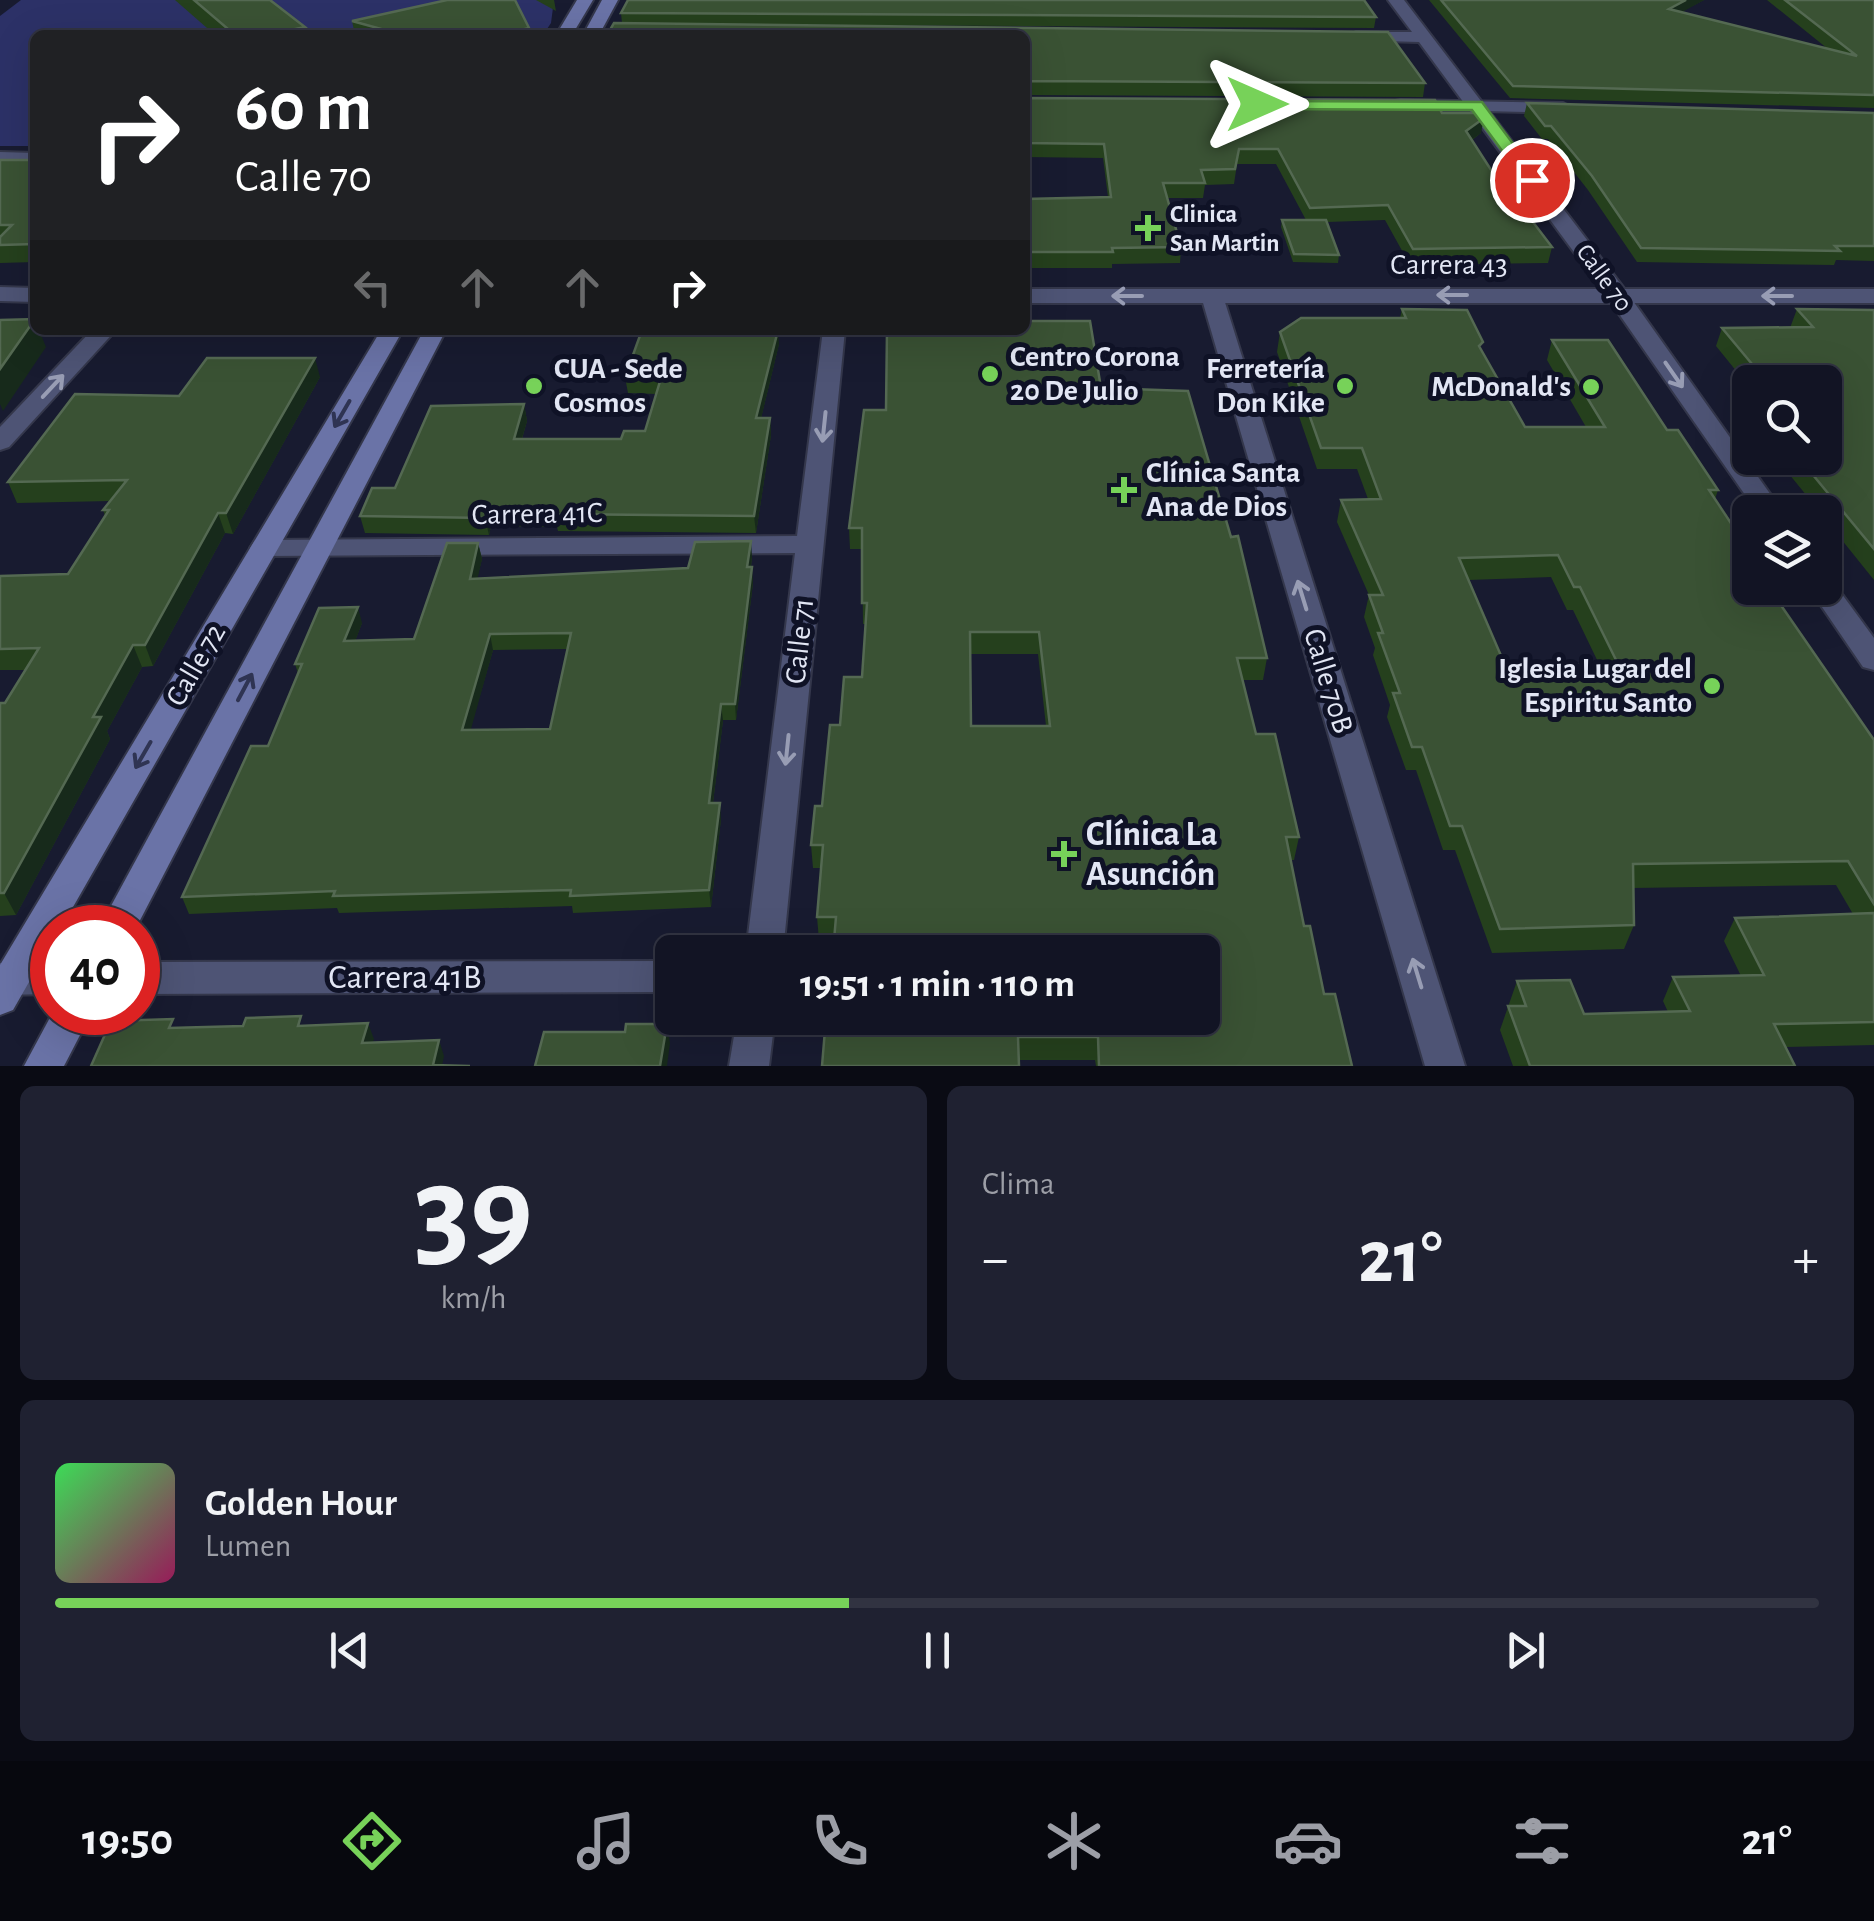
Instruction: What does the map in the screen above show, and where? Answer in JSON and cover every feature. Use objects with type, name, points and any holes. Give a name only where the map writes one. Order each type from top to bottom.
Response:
[{"type":"main road","points":[[567,30],[584,0]]},
{"type":"main road","points":[[598,30],[610,0]]},
{"type":"main road","name":"Calle 72","points":[[4,986],[389,335]]},
{"type":"main road","name":"Calle 72","points":[[128,905],[431,335]]},
{"type":"main road","points":[[44,1066],[61,1035]]},
{"type":"street","name":"Calle 70","points":[[1396,0],[1618,296],[1758,495]]},
{"type":"street","points":[[1344,37],[1424,37]]},
{"type":"street","points":[[1378,105],[1582,108]]},
{"type":"street","points":[[0,158],[30,159]]},
{"type":"street","points":[[0,294],[30,295]]},
{"type":"street","name":"Carrera 43","points":[[1030,296],[1874,296]]},
{"type":"street","name":"Calle 70B","points":[[1212,296],[1445,1066]]},
{"type":"street","points":[[0,442],[100,335]]},
{"type":"street","name":"Calle 71","points":[[766,935],[833,335]]},
{"type":"street","name":"Carrera 41C","points":[[264,548],[811,544]]},
{"type":"street","points":[[1835,605],[1874,660]]},
{"type":"street","name":"Carrera 41B","points":[[160,978],[655,977]]},
{"type":"street","points":[[4,986],[30,982]]},
{"type":"street","points":[[750,1066],[754,1035]]},
{"type":"shaded area","points":[[21,0],[554,0],[546,30],[30,30],[30,146],[0,146],[0,16]]},
{"type":"building","points":[[194,0],[270,0],[305,27],[291,30],[229,30]]},
{"type":"building","points":[[447,0],[515,0],[529,28],[385,30],[352,21]]},
{"type":"building","points":[[628,0],[1364,0],[1376,17],[621,13]]},
{"type":"building","points":[[1441,0],[1686,0],[1669,9],[1857,56],[1785,0],[1874,0],[1874,95],[1513,86]]},
{"type":"building","points":[[614,23],[1388,32],[1425,83],[1030,81],[1030,30],[610,30]]},
{"type":"building","points":[[1030,98],[1435,100],[1442,113],[1480,113],[1484,118],[1466,131],[1511,201],[1517,201],[1552,247],[1413,249],[1388,205],[1310,208],[1278,149],[1239,149],[1235,169],[1201,170],[1205,183],[1163,183],[1181,247],[1030,252],[1030,199],[1111,197],[1104,144],[1030,143]]},
{"type":"building","points":[[1527,103],[1874,113],[1874,246],[1835,246],[1840,251],[1641,248],[1592,176]]},
{"type":"building","points":[[0,160],[30,160],[30,244],[0,245],[0,237],[12,225],[0,225]]},
{"type":"building","points":[[1282,220],[1326,220],[1339,255],[1294,254]]},
{"type":"building","points":[[1402,309],[1467,310],[1483,342],[1479,346],[1525,427],[1605,427],[1552,340],[1608,340],[1667,430],[1678,430],[1718,490],[1709,490],[1732,525],[1732,605],[1781,605],[1874,740],[1874,904],[1848,861],[1633,864],[1634,925],[1500,929],[1462,826],[1450,826],[1422,747],[1412,747],[1393,693],[1400,693],[1369,595],[1383,595],[1341,500],[1381,499],[1362,448],[1321,448],[1280,332],[1301,318],[1406,318]],"holes":[[[1558,555],[1574,587],[1580,587],[1618,664],[1505,665],[1459,558]]]},
{"type":"building","points":[[1797,309],[1874,310],[1874,549],[1842,510],[1842,495],[1829,495],[1813,475],[1842,475],[1842,365],[1753,365],[1722,328],[1813,327]]},
{"type":"building","points":[[30,319],[30,326],[0,369],[0,320]]},
{"type":"building","points":[[1030,321],[1090,321],[1101,388],[1188,391],[1231,537],[1238,536],[1267,658],[1237,658],[1256,734],[1275,734],[1299,837],[1286,837],[1304,926],[1310,926],[1324,994],[1335,994],[1352,1066],[1099,1066],[1098,1037],[1018,1037],[1019,1066],[822,1066],[825,1035],[1220,1035],[1220,935],[834,935],[836,917],[817,917],[823,845],[811,845],[815,806],[822,806],[830,725],[840,725],[844,677],[862,677],[867,603],[862,603],[862,528],[849,528],[864,410],[886,410],[887,335],[1030,335]],"holes":[[[970,632],[1039,632],[1050,726],[971,726]]]},
{"type":"building","points":[[640,335],[777,335],[756,418],[770,418],[754,516],[488,510],[485,518],[360,516],[372,488],[395,488],[431,406],[524,404],[514,439],[621,439],[624,431],[645,431],[661,378],[625,377]]},
{"type":"building","points":[[207,358],[315,358],[226,513],[218,513],[145,645],[133,645],[93,717],[101,717],[4,893],[0,893],[0,703],[5,703],[39,648],[0,649],[0,576],[68,574],[109,510],[103,510],[127,480],[8,482],[75,394],[179,396]]},
{"type":"building","points":[[751,541],[747,567],[752,567],[735,704],[721,704],[709,803],[720,803],[709,890],[570,896],[571,890],[333,896],[335,891],[182,897],[251,746],[268,746],[302,664],[295,664],[319,608],[358,607],[344,641],[414,639],[447,543],[478,543],[470,579],[688,568],[695,542]],"holes":[[[571,633],[550,729],[462,730],[490,634]]]},
{"type":"building","points":[[1874,913],[1874,1022],[1774,1024],[1795,1066],[1530,1066],[1508,1006],[1526,1006],[1517,981],[1570,980],[1584,1014],[1690,1011],[1673,977],[1764,975],[1735,918]]},
{"type":"building","points":[[301,1016],[298,1026],[368,1023],[362,1043],[439,1040],[433,1065],[470,1066],[91,1066],[105,1035],[160,1035],[160,1019],[173,1019],[169,1028],[243,1026],[246,1018]]},
{"type":"building","points":[[626,1024],[655,1024],[655,1035],[665,1035],[660,1066],[535,1066],[544,1032],[625,1032]]},
{"type":"place","name":"Clinica San Martin","points":[[1148,228]]},
{"type":"place","name":"Centro Corona 20 De Julio","points":[[990,374]]},
{"type":"place","name":"CUA - Sede Cosmos","points":[[534,386]]},
{"type":"place","name":"Ferretería Don Kike","points":[[1345,386]]},
{"type":"place","name":"McDonald's","points":[[1591,387]]},
{"type":"place","name":"Clínica Santa Ana de Dios","points":[[1124,490]]},
{"type":"place","name":"Iglesia Lugar del Espiritu Santo","points":[[1712,686]]},
{"type":"place","name":"Clínica La Asunción","points":[[1064,854]]},
{"type":"route","points":[[1257,104],[1476,106],[1532,180]]}]
